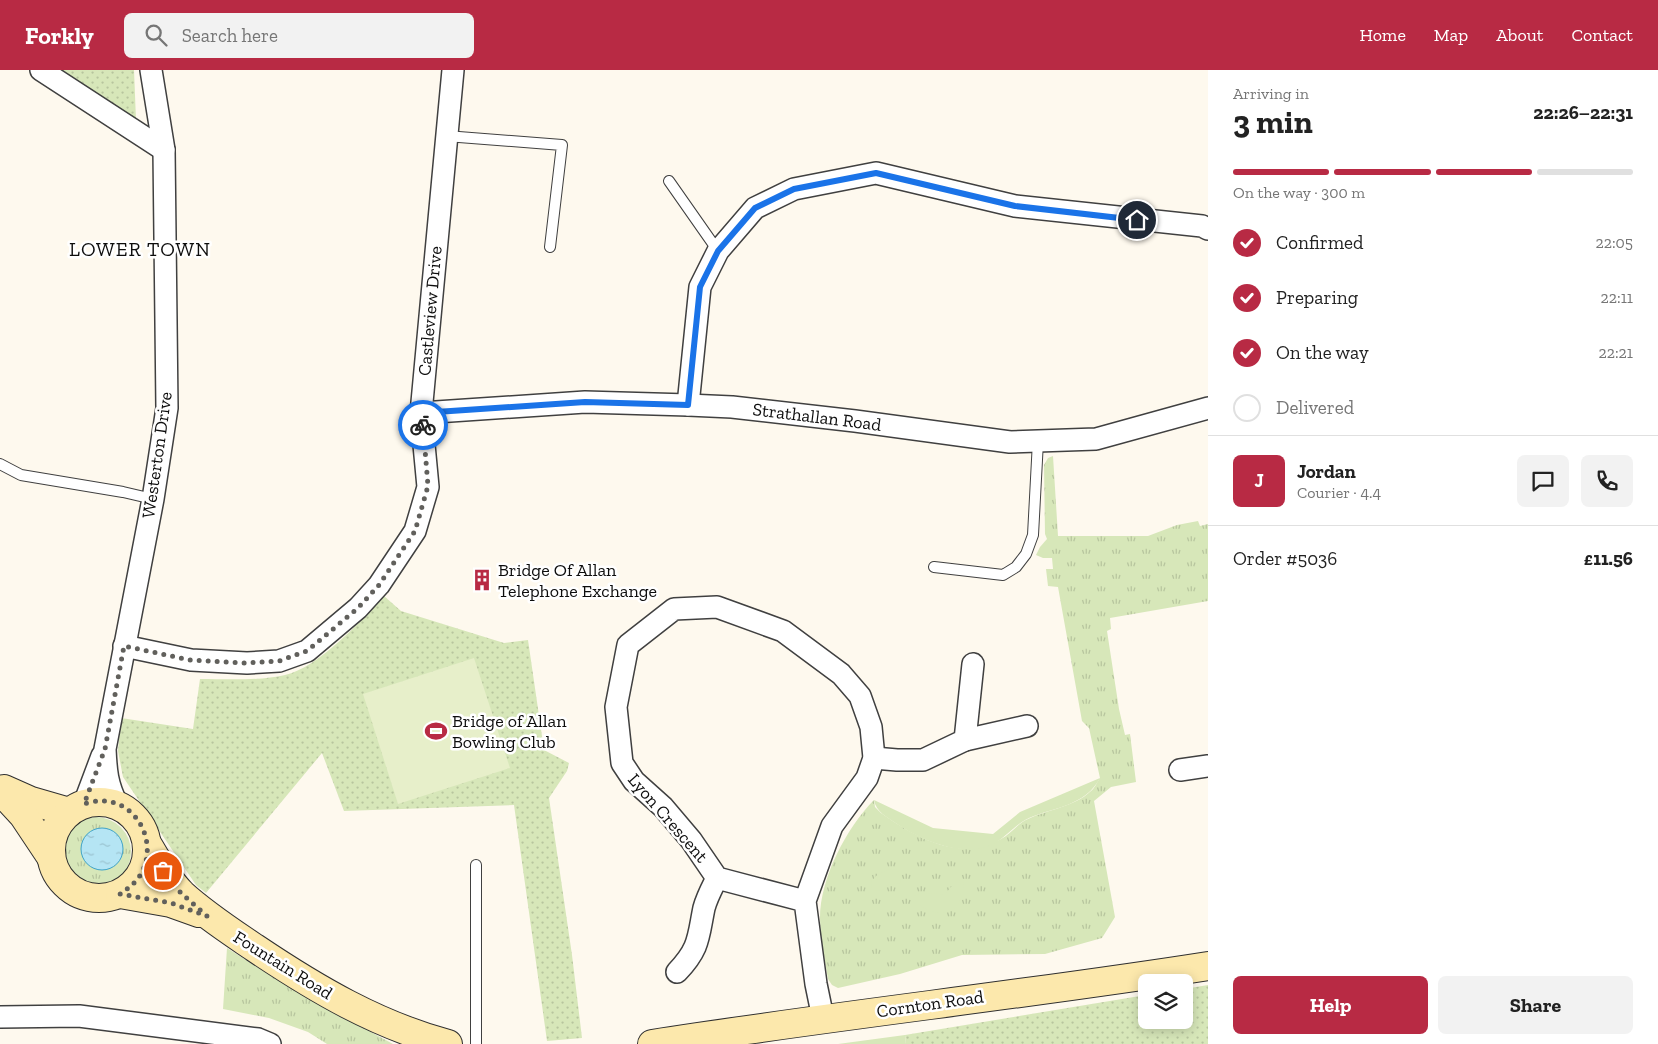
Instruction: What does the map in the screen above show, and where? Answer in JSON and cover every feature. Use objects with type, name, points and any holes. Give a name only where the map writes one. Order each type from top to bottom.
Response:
[{"type":"main road","points":[[0,789],[31,801],[76,808]]},
{"type":"main road","points":[[0,789],[23,816],[51,857],[56,872],[65,884],[91,898],[106,898],[120,894],[132,885],[142,874],[147,860],[148,845],[138,820],[128,810],[116,804],[100,801],[76,808],[60,821],[54,832],[51,844],[51,857]]},
{"type":"main road","name":"Fountain Road","points":[[148,845],[163,871],[181,893],[207,916],[308,983],[367,1015],[436,1043]]},
{"type":"main road","points":[[120,894],[171,903],[207,916]]},
{"type":"main road","name":"Cornton Road","points":[[652,1044],[823,1018],[1208,966]]},
{"type":"street","points":[[41,70],[164,150]]},
{"type":"street","name":"Westerton Drive","points":[[116,804],[106,778],[105,749],[153,499],[167,408],[164,150],[151,70]]},
{"type":"street","name":"Castleview Drive","points":[[124,646],[190,660],[246,663],[279,661],[307,651],[358,608],[374,591],[415,531],[428,486],[421,413],[453,70]]},
{"type":"street","points":[[688,405],[700,287],[718,251],[755,208],[794,189],[876,173],[1015,206],[1202,226],[1208,229]]},
{"type":"street","name":"Strathallan Road","points":[[421,413],[585,402],[732,407],[1010,442],[1096,439],[1208,408]]},
{"type":"street","name":"Lyon Crescent","points":[[805,901],[717,878],[691,840],[663,807],[634,781],[622,763],[616,707],[628,645],[674,609],[717,607],[783,631],[842,674],[860,696],[871,727],[874,758],[867,778],[832,826],[805,901],[816,984],[823,1018]]},
{"type":"street","points":[[965,740],[973,664]]},
{"type":"street","points":[[874,758],[923,760],[965,740],[1027,726]]},
{"type":"street","points":[[76,808],[105,749]]},
{"type":"street","points":[[1180,770],[1208,766]]},
{"type":"street","name":"Lyon Crescent","points":[[677,972],[686,963],[696,947],[705,906],[717,878]]},
{"type":"street","points":[[0,1017],[79,1016],[258,1039],[270,1044]]},
{"type":"lane","points":[[446,136],[562,145],[550,247]]},
{"type":"lane","points":[[669,181],[718,251]]},
{"type":"lane","points":[[934,567],[1003,575],[1016,567],[1026,554],[1033,535],[1038,441]]},
{"type":"lane","points":[[0,464],[21,475],[123,492],[153,499]]},
{"type":"lane","points":[[476,865],[476,1044]]},
{"type":"green space","points":[[57,70],[134,70],[136,120]]},
{"type":"green space","points":[[1053,456],[1058,536],[1148,536],[1177,525],[1198,521],[1200,526],[1208,524],[1208,601],[1110,618],[1111,629],[1107,631],[1119,709],[1125,735],[1130,734],[1136,782],[1111,787],[1094,801],[1115,917],[1102,938],[1045,954],[962,955],[900,974],[838,988],[832,985],[828,979],[821,933],[821,903],[830,870],[837,854],[854,824],[874,800],[875,807],[881,813],[908,831],[938,844],[954,848],[970,848],[985,846],[1001,839],[1024,821],[1077,801],[1092,790],[1100,778],[1089,728],[1082,721],[1058,587],[1048,586],[1046,569],[1053,569],[1052,558],[1043,558],[1036,555],[1047,539],[1045,534],[1044,465],[1048,458]]},
{"type":"green space","points":[[384,596],[401,611],[504,643],[528,640],[544,750],[569,763],[567,771],[549,798],[582,1038],[547,1041],[514,805],[344,811],[322,753],[206,893],[196,885],[123,777],[118,751],[121,718],[193,729],[200,679],[265,678],[298,671],[325,654]]},
{"type":"green space","name":"Bridge of Allan Bowling Club","points":[[474,658],[510,768],[398,804],[363,694]]},
{"type":"green space","points":[[1100,778],[1086,795],[1078,800],[1029,818],[1001,839],[991,845],[980,848],[955,848],[917,836],[882,814],[874,800],[933,828],[993,834],[1020,812]]},
{"type":"green space","points":[[96,817],[109,820],[121,827],[128,839],[131,852],[128,865],[121,877],[109,884],[96,887],[83,884],[71,877],[64,865],[61,852],[64,839],[71,827],[83,820]]},
{"type":"green space","points":[[888,869],[897,870],[901,877],[900,883],[888,885],[882,890],[876,891],[872,888],[871,882],[876,876]]},
{"type":"green space","points":[[956,881],[964,882],[962,896],[955,908],[945,913],[932,912],[926,909],[916,902],[913,897],[924,893],[945,894]]},
{"type":"green space","points":[[227,948],[294,990],[393,1044],[327,1044],[308,1032],[269,1018],[223,1009]]},
{"type":"green space","points":[[1208,985],[1208,1044],[906,1044],[905,1035],[1138,996],[1138,1029],[1193,1029],[1193,988]]},
{"type":"green space","points":[[905,1035],[906,1044],[838,1044]]},
{"type":"water","points":[[106,828],[114,831],[120,837],[123,849],[120,861],[114,867],[98,870],[90,867],[84,861],[81,845],[84,837],[90,831]]},
{"type":"way so far","points":[[163,871],[181,893],[207,916],[171,903],[120,894],[142,874],[147,860],[148,845],[144,832],[138,820],[128,810],[116,804],[100,801],[84,804],[105,749],[124,646],[190,660],[246,663],[279,661],[307,651],[358,608],[379,585],[415,531],[428,486],[423,425]]},
{"type":"place","name":"Bridge Of Allan Telephone Exchange","points":[[482,580]]},
{"type":"place","name":"Bridge of Allan Bowling Club","points":[[436,731]]},
{"type":"district","name":"LOWER TOWN","points":[[140,249]]},
{"type":"route","points":[[423,425],[421,413],[585,402],[688,405],[700,287],[718,251],[755,208],[794,189],[876,173],[1015,206],[1137,220]]}]
